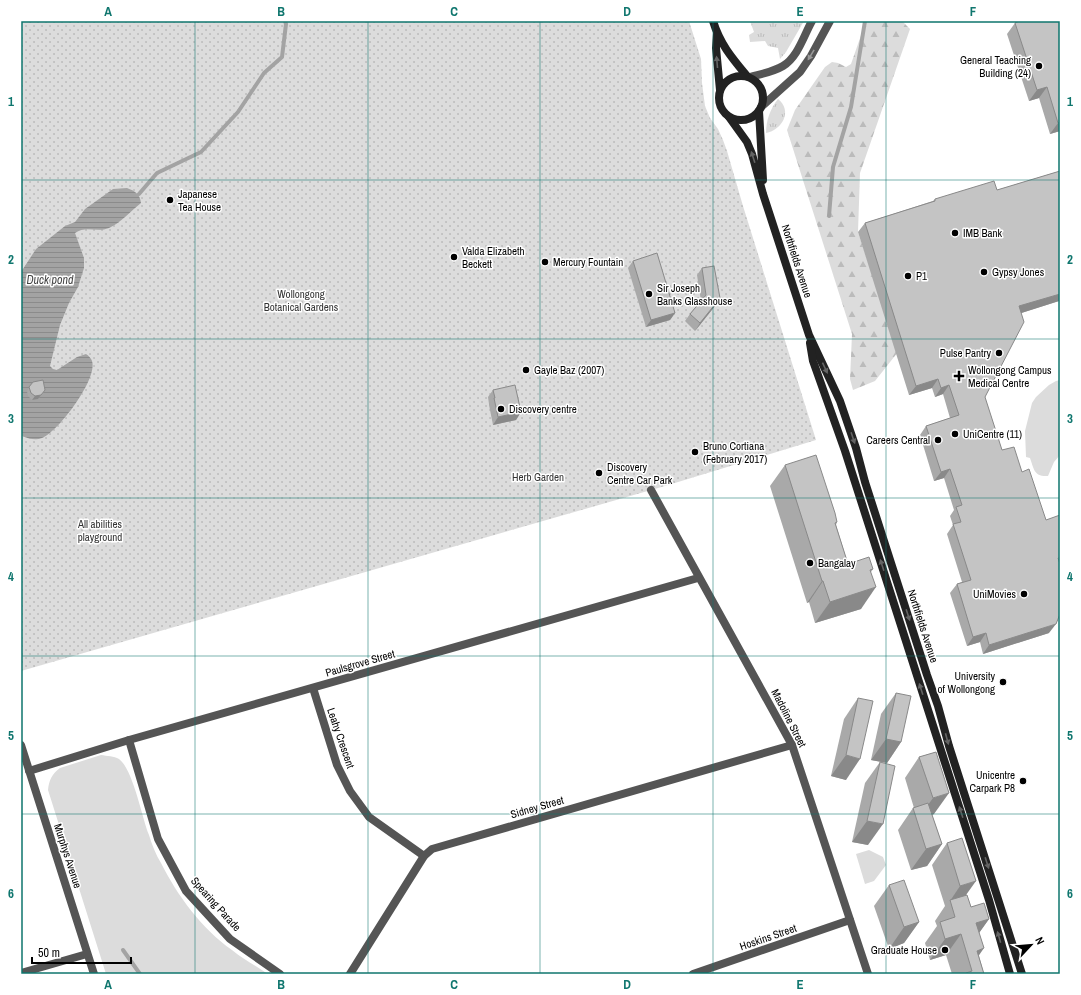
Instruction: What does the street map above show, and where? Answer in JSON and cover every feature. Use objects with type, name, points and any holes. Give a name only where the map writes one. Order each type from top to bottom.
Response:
[{"type":"main road","points":[[713,21],[717,34],[725,47],[748,77]]},
{"type":"main road","points":[[717,34],[716,48],[720,91],[719,103],[725,113],[729,117],[745,120],[755,115],[760,109],[763,101],[762,90],[755,80],[748,77],[741,76],[730,78],[720,91]]},
{"type":"main road","name":"Northfields Avenue","points":[[760,109],[764,194]]},
{"type":"main road","name":"Northfields Avenue","points":[[729,117],[747,142],[752,154],[809,335],[840,401],[1022,974]]},
{"type":"main road","name":"Northfields Avenue","points":[[809,335],[813,361],[850,466],[979,869],[1010,974]]},
{"type":"street","points":[[748,77],[772,71],[784,66],[799,48],[812,21]]},
{"type":"street","points":[[760,109],[800,72],[811,56],[830,21]]},
{"type":"street","name":"Madoline Street","points":[[651,490],[698,578],[792,745],[868,974]]},
{"type":"street","name":"Paulsgrove Street","points":[[29,771],[129,740],[698,578]]},
{"type":"street","name":"Leahy Crescent","points":[[313,688],[337,765],[350,792],[369,817],[424,856]]},
{"type":"street","name":"Spearing Parade","points":[[129,740],[158,840],[186,891],[230,938],[280,974]]},
{"type":"street","name":"Murphys Avenue","points":[[21,745],[94,974]]},
{"type":"street","name":"Sidney Street","points":[[350,974],[424,856],[432,849],[792,745]]},
{"type":"street","name":"Hoskins Street","points":[[693,974],[850,920]]},
{"type":"street","points":[[21,973],[87,954]]},
{"type":"green space","name":"Wollongong Botanical Gardens","points":[[21,21],[689,21],[701,59],[705,106],[710,118],[718,129],[727,151],[816,440],[665,486],[21,671]]},
{"type":"green space","points":[[750,21],[804,21],[786,52],[780,59],[778,48],[768,46],[765,41],[750,42],[749,35],[754,32]]},
{"type":"green space","points":[[866,21],[902,21],[910,29],[860,173],[858,232],[898,352],[875,381],[853,390],[850,379],[852,334],[787,130],[795,110],[825,67],[832,62],[846,67],[851,64]]},
{"type":"green space","points":[[778,99],[785,109],[784,119],[777,128],[766,133],[769,115]]},
{"type":"green space","points":[[1060,380],[1060,455],[1054,462],[1048,476],[1043,476],[1035,472],[1030,458],[1026,457],[1025,431],[1032,403],[1036,397],[1049,385]]},
{"type":"green space","points":[[101,755],[117,758],[124,764],[137,794],[146,827],[156,853],[167,875],[191,911],[221,942],[268,974],[106,974],[48,790],[51,778],[60,768]]},
{"type":"green space","points":[[869,850],[883,857],[886,865],[874,881],[865,884],[856,854]]},
{"type":"water","name":"Duck pond","points":[[127,188],[137,193],[140,197],[141,203],[125,217],[109,228],[100,230],[87,229],[75,233],[84,258],[84,268],[78,287],[69,303],[60,325],[50,366],[57,370],[77,357],[86,354],[92,361],[92,369],[89,380],[75,404],[49,434],[37,439],[21,436],[21,272],[36,249],[65,226],[75,222],[85,209],[113,189]]},
{"type":"building","name":"General Teaching Building (24)","points":[[1019,21],[1060,21],[1060,122],[1058,123],[1047,87],[1037,90],[1015,23]]},
{"type":"building","name":"UniCentre (11)","points":[[1060,171],[1060,294],[1019,306],[1024,322],[985,397],[1002,450],[1014,447],[1022,472],[1029,469],[1046,520],[1060,515],[1060,558],[1058,558],[1060,564],[1060,614],[1056,624],[989,645],[986,633],[973,637],[957,584],[971,580],[953,524],[961,522],[956,507],[962,505],[950,469],[941,472],[926,426],[959,415],[949,385],[941,388],[938,379],[916,386],[865,223],[994,181],[997,190]]},
{"type":"building","name":"Sir Joseph Banks Glasshouse","points":[[657,253],[675,313],[651,320],[633,261]]},
{"type":"building","points":[[714,266],[720,298],[700,323],[690,314],[706,295],[702,268]]},
{"type":"building","points":[[43,380],[45,390],[41,395],[35,396],[31,393],[29,387],[33,382]]},
{"type":"building","points":[[515,385],[521,412],[498,417],[493,390]]},
{"type":"building","points":[[816,455],[835,513],[837,522],[835,523],[848,564],[869,557],[873,569],[870,570],[876,587],[830,602],[785,465]]},
{"type":"building","points":[[896,693],[911,696],[901,742],[886,739]]},
{"type":"building","points":[[858,698],[873,701],[860,759],[846,755]]},
{"type":"building","points":[[936,752],[949,793],[933,798],[919,757]]},
{"type":"building","points":[[880,762],[895,766],[883,824],[867,821]]},
{"type":"building","points":[[928,803],[942,844],[926,849],[913,808]]},
{"type":"building","points":[[962,838],[976,881],[960,886],[947,843]]},
{"type":"building","points":[[904,880],[919,922],[904,927],[889,885]]},
{"type":"building","points":[[967,895],[971,907],[984,903],[989,919],[976,923],[984,948],[977,951],[984,974],[966,974],[972,971],[961,934],[945,939],[940,922],[955,917],[950,900]]},
{"type":"waterway","points":[[139,194],[157,173],[201,152],[238,112],[264,73],[282,57],[286,24],[285,21]]},
{"type":"waterway","points":[[829,216],[833,167],[851,107],[865,21]]},
{"type":"waterway","points":[[123,950],[140,974]]},
{"type":"place","name":"General Teaching Building (24)","points":[[1039,66]]},
{"type":"place","name":"Japanese Tea House","points":[[170,200]]},
{"type":"place","name":"IMB Bank","points":[[955,233]]},
{"type":"place","name":"Valda Elizabeth Beckett","points":[[454,257]]},
{"type":"place","name":"Mercury Fountain","points":[[545,262]]},
{"type":"place","name":"Gypsy Jones","points":[[984,272]]},
{"type":"place","name":"P1","points":[[908,276]]},
{"type":"place","name":"Sir Joseph Banks Glasshouse","points":[[649,294]]},
{"type":"place","name":"Pulse Pantry","points":[[999,353]]},
{"type":"place","name":"Gayle Baz (2007)","points":[[526,370]]},
{"type":"place","name":"Wollongong Campus Medical Centre","points":[[959,376]]},
{"type":"place","name":"Discovery centre","points":[[501,409]]},
{"type":"place","name":"UniCentre (11)","points":[[955,434]]},
{"type":"place","name":"Careers Central","points":[[938,440]]},
{"type":"place","name":"Bruno Cortiana (February 2017)","points":[[695,452]]},
{"type":"place","name":"Discovery Centre Car Park","points":[[599,473]]},
{"type":"place","name":"Bangalay","points":[[810,563]]},
{"type":"place","name":"UniMovies","points":[[1024,594]]},
{"type":"place","name":"University of Wollongong","points":[[1003,682]]},
{"type":"place","name":"Unicentre Carpark P8","points":[[1023,781]]},
{"type":"place","name":"Graduate House","points":[[945,950]]},
{"type":"park label","name":"Herb Garden","points":[[538,477]]},
{"type":"park label","name":"All abilities playground","points":[[100,530]]}]
